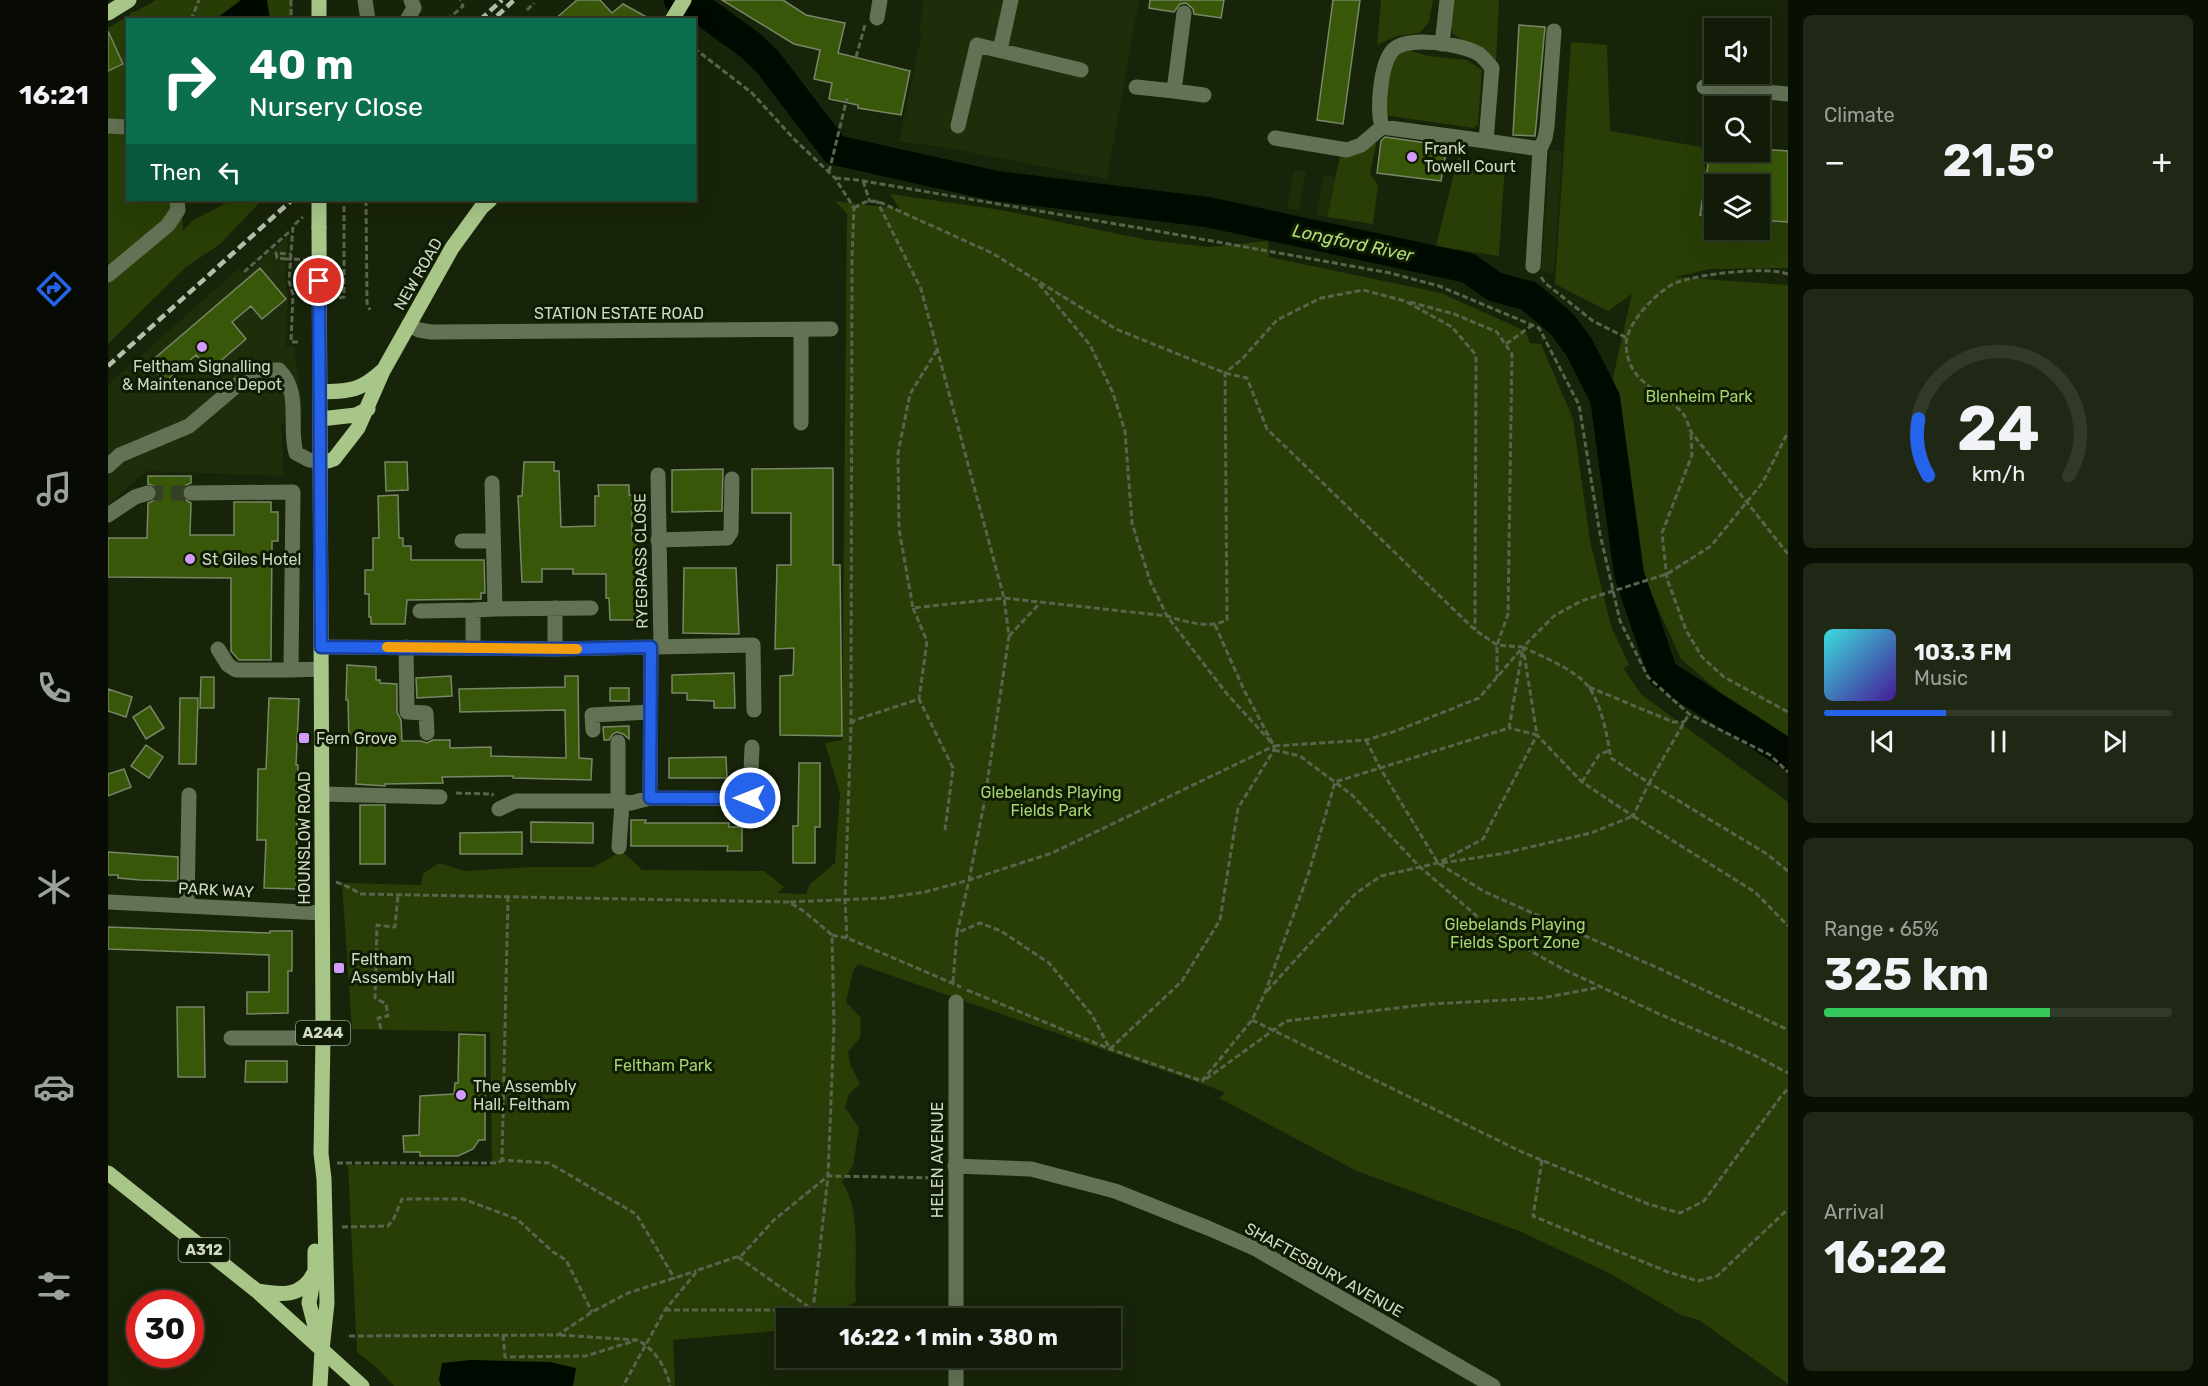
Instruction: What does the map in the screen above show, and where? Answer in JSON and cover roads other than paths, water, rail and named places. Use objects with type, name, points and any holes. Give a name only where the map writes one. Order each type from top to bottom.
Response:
[{"type":"main road","points":[[108,12],[129,0]]},
{"type":"main road","points":[[319,0],[319,18]]},
{"type":"main road","points":[[673,18],[684,0]]},
{"type":"main road","name":"HOUNSLOW ROAD","points":[[319,201],[323,1038],[321,1153],[324,1179],[327,1303],[321,1386]]},
{"type":"main road","name":"NEW ROAD","points":[[383,370],[458,240],[489,201]]},
{"type":"main road","points":[[320,392],[349,391],[363,387],[383,370]]},
{"type":"main road","points":[[320,461],[331,461],[358,428],[383,370]]},
{"type":"main road","points":[[320,419],[356,415],[368,409]]},
{"type":"main road","name":"HOUNSLOW ROAD","points":[[321,1153],[316,1176],[315,1270],[309,1303],[322,1350]]},
{"type":"main road","name":"A312","points":[[108,1173],[257,1291],[362,1386]]},
{"type":"main road","points":[[257,1291],[285,1295],[295,1293],[311,1280],[315,1270]]},
{"type":"street","points":[[365,0],[368,18]]},
{"type":"street","points":[[408,18],[414,8],[411,0]]},
{"type":"street","points":[[877,18],[880,0]]},
{"type":"street","points":[[1000,50],[1011,0]]},
{"type":"street","points":[[1442,44],[1447,0]]},
{"type":"street","points":[[1174,91],[1184,13]]},
{"type":"street","points":[[1533,266],[1540,149],[1547,127],[1554,31]]},
{"type":"street","points":[[1382,127],[1379,118],[1382,80],[1389,56],[1406,43],[1442,44],[1471,50],[1481,56],[1491,68],[1493,73],[1486,141]]},
{"type":"street","points":[[958,126],[977,45],[1081,70]]},
{"type":"street","points":[[1136,87],[1204,95]]},
{"type":"street","points":[[1704,87],[1788,94]]},
{"type":"street","points":[[108,126],[126,127]]},
{"type":"street","points":[[1275,138],[1347,150],[1361,145],[1382,127],[1540,149]]},
{"type":"street","points":[[108,275],[168,225],[178,210],[177,201]]},
{"type":"street","name":"STATION ESTATE ROAD","points":[[409,325],[431,332],[831,329]]},
{"type":"street","points":[[801,329],[801,423]]},
{"type":"street","points":[[108,466],[120,455],[189,426],[255,370],[279,370],[287,378],[292,390],[296,453],[309,460],[320,461]]},
{"type":"street","name":"RYEGRASS CLOSE","points":[[650,798],[650,712],[656,647],[658,475]]},
{"type":"street","points":[[658,540],[727,538],[731,532],[732,479]]},
{"type":"street","points":[[492,483],[495,609]]},
{"type":"street","points":[[191,494],[293,492],[291,670]]},
{"type":"street","points":[[108,514],[135,497],[148,494]]},
{"type":"street","points":[[462,541],[494,542]]},
{"type":"street","points":[[555,608],[555,649]]},
{"type":"street","points":[[420,611],[591,608]]},
{"type":"street","points":[[472,610],[473,648]]},
{"type":"street","points":[[321,647],[555,649],[753,645],[753,710]]},
{"type":"street","points":[[406,647],[407,712],[426,713],[427,733]]},
{"type":"street","points":[[218,648],[228,665],[236,670],[321,669]]},
{"type":"street","points":[[592,730],[592,715],[650,712]]},
{"type":"street","points":[[618,742],[619,848]]},
{"type":"street","points":[[750,798],[752,747]]},
{"type":"street","points":[[321,794],[440,797]]},
{"type":"street","points":[[187,906],[189,795]]},
{"type":"street","points":[[499,809],[516,801],[631,803],[650,798],[768,799]]},
{"type":"street","name":"PARK WAY","points":[[108,902],[322,913]]},
{"type":"street","name":"HELEN AVENUE","points":[[956,1002],[956,1308]]},
{"type":"street","points":[[231,1038],[323,1038]]},
{"type":"street","name":"SHAFTESBURY AVENUE","points":[[955,1172],[1031,1169],[1115,1191],[1256,1249],[1493,1386]]},
{"type":"street","points":[[956,1368],[956,1386]]},
{"type":"waterway","name":"Longford River","points":[[679,0],[703,11],[750,45],[767,61],[835,150],[996,186],[1207,212],[1468,268],[1495,287],[1529,296],[1562,324],[1579,347],[1605,398],[1629,574],[1663,674],[1788,754]]},
{"type":"tunnel","points":[[148,493],[191,493]]},
{"type":"railway","points":[[482,18],[502,0]]},
{"type":"railway","points":[[497,16],[514,0]]},
{"type":"railway","points":[[108,366],[291,201]]},
{"type":"place","name":"Frank Towell Court","points":[[1412,157]]},
{"type":"place","name":"Feltham Signalling & Maintenance Depot","points":[[202,347]]},
{"type":"place","name":"St Giles Hotel","points":[[190,559]]},
{"type":"place","name":"Fern Grove","points":[[304,738]]},
{"type":"place","name":"Feltham Assembly Hall","points":[[339,968]]},
{"type":"place","name":"The Assembly Hall, Feltham","points":[[461,1095]]},
{"type":"park label","name":"Blenheim Park","points":[[1699,396]]},
{"type":"park label","name":"Glebelands Playing Fields Park","points":[[1051,801]]},
{"type":"park label","name":"Glebelands Playing Fields Sport Zone","points":[[1515,933]]},
{"type":"park label","name":"Feltham Park","points":[[663,1065]]}]
